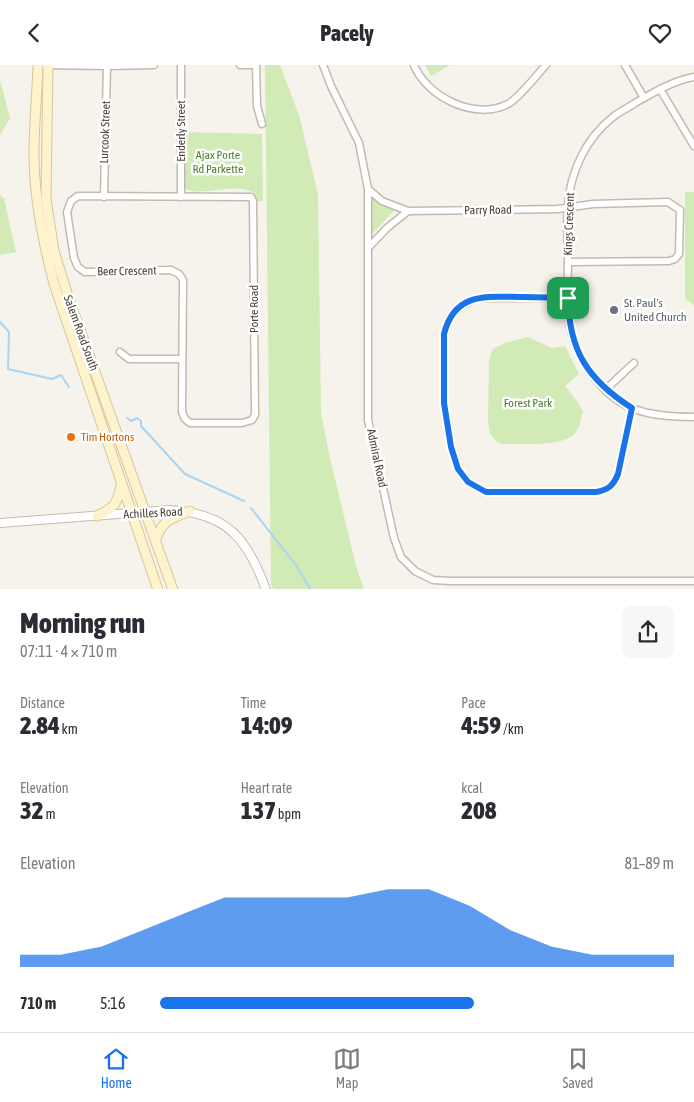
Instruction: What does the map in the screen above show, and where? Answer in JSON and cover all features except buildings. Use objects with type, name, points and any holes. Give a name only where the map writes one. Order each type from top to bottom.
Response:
[{"type":"main road","name":"Salem Road South","points":[[38,65],[34,154],[37,203],[43,242],[54,284],[158,589]]},
{"type":"main road","name":"Salem Road South","points":[[47,65],[46,199],[54,251],[68,296],[147,512],[173,589]]},
{"type":"main road","points":[[97,516],[111,510],[116,505],[121,485]]},
{"type":"main road","points":[[156,539],[160,527],[171,519],[190,511]]},
{"type":"street","points":[[47,65],[154,65]]},
{"type":"street","name":"Enderly Street","points":[[181,65],[181,197]]},
{"type":"street","points":[[240,65],[256,65],[257,106],[262,124]]},
{"type":"street","name":"Admiral Road","points":[[324,65],[331,86],[359,143],[368,189],[368,421],[394,538],[401,557],[416,571],[433,580],[694,581]]},
{"type":"street","points":[[414,65],[424,83],[442,98],[466,107],[488,109],[510,103],[546,65]]},
{"type":"street","points":[[625,65],[644,98]]},
{"type":"street","name":"Lurcook Street","points":[[104,197],[107,66]]},
{"type":"street","name":"Kings Crescent","points":[[694,77],[660,89],[613,117],[590,142],[583,153],[572,181],[567,208],[569,321],[577,350],[593,376],[606,389],[632,408],[663,416],[694,417]]},
{"type":"street","points":[[660,89],[694,146]]},
{"type":"street","name":"Parry Road","points":[[368,189],[382,201],[408,211],[567,208],[593,204],[668,202],[680,210],[679,254],[675,259],[669,261],[568,262]]},
{"type":"street","name":"Beer Crescent","points":[[251,197],[78,197],[70,201],[67,212],[74,258],[78,267],[85,272],[171,270],[179,274],[183,280],[182,412],[185,419],[190,423],[242,423],[252,420]]},
{"type":"street","name":"Porte Road","points":[[251,197],[253,201],[255,415],[252,420]]},
{"type":"street","points":[[368,248],[387,228],[408,211]]},
{"type":"street","points":[[568,298],[478,298],[461,306],[450,319],[444,334],[444,403],[451,447],[458,469],[468,482],[486,492],[596,492],[607,490],[614,483],[618,474],[632,408]]},
{"type":"street","points":[[120,352],[129,359],[182,359]]},
{"type":"street","points":[[606,389],[634,363]]},
{"type":"street","name":"Achilles Road","points":[[0,523],[170,510],[190,511],[208,516],[225,526],[238,537],[254,559],[266,589]]},
{"type":"green space","points":[[265,65],[280,65],[299,115],[318,194],[321,412],[329,454],[356,566],[364,589],[273,589],[271,583]]},
{"type":"green space","points":[[425,65],[450,65],[431,76]]},
{"type":"green space","points":[[0,80],[10,118],[0,135]]},
{"type":"green space","name":"Ajax Porte Rd Parkette","points":[[184,132],[262,134],[263,201],[253,201],[255,194],[248,190],[229,189],[200,192],[185,188]]},
{"type":"green space","points":[[685,192],[694,192],[694,305],[685,299]]},
{"type":"green space","points":[[0,195],[4,199],[16,252],[0,255]]},
{"type":"green space","points":[[373,198],[394,211],[371,235],[371,200]]},
{"type":"green space","name":"Forest Park","points":[[528,337],[552,348],[565,346],[579,374],[565,386],[583,411],[581,420],[575,433],[561,441],[541,444],[502,444],[497,442],[490,434],[488,421],[489,359],[493,349],[505,343]]},
{"type":"waterway","points":[[0,322],[9,332],[8,369],[52,379],[61,375],[69,387]]},
{"type":"waterway","points":[[127,418],[131,421],[137,418],[141,421],[141,426],[185,474],[244,501]]},
{"type":"waterway","points":[[251,508],[296,565],[310,589]]},
{"type":"place","name":"St. Paul's United Church","points":[[614,310]]},
{"type":"place","name":"Tim Hortons","points":[[71,437]]},
{"type":"route","points":[[478,298],[568,298],[570,327],[577,350],[584,364],[606,389],[632,408],[618,474],[614,483],[607,490],[596,492],[486,492],[468,482],[458,469],[451,447],[444,403],[444,334],[446,327],[461,306],[468,301],[478,298]]}]
